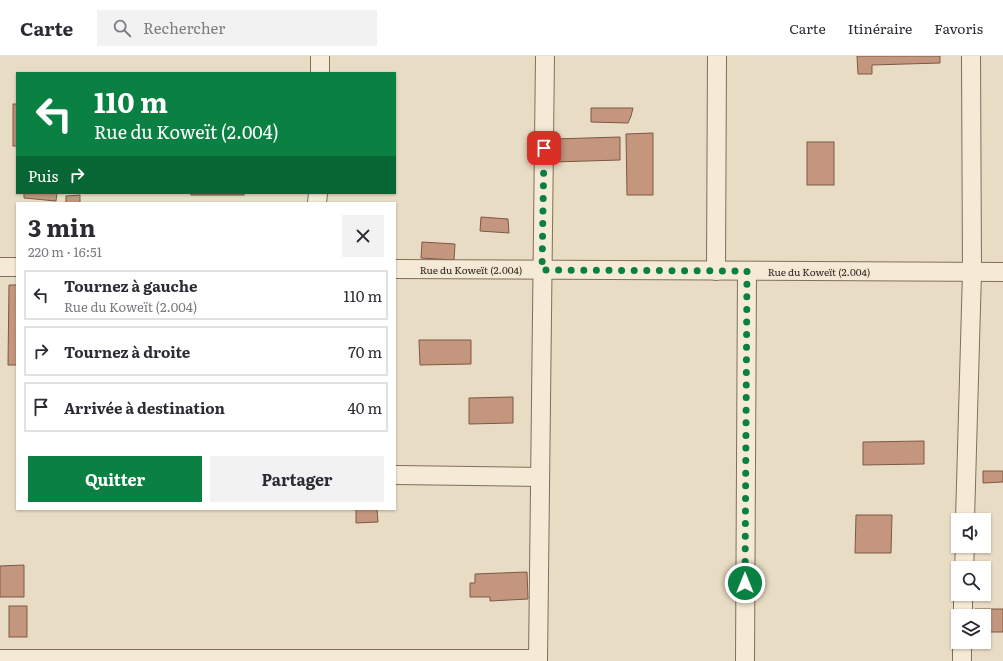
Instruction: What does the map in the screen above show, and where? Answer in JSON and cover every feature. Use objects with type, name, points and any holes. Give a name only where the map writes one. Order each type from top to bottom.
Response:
[{"type":"street","points":[[320,56],[320,72]]},
{"type":"street","points":[[0,659],[538,660],[545,56]]},
{"type":"street","points":[[716,271],[717,56]]},
{"type":"street","points":[[965,513],[972,272],[971,56]]},
{"type":"street","points":[[0,267],[16,267]]},
{"type":"street","name":"Rue du Koweït (2.004)","points":[[396,269],[1003,272]]},
{"type":"street","points":[[745,661],[747,271]]},
{"type":"street","points":[[396,475],[540,477]]},
{"type":"building","points":[[857,56],[940,56],[940,63],[872,65],[872,74],[858,74]]},
{"type":"building","points":[[13,104],[16,104],[16,146],[13,146]]},
{"type":"building","points":[[591,108],[633,108],[628,123],[591,122]]},
{"type":"building","points":[[653,133],[653,195],[627,195],[626,134]]},
{"type":"building","points":[[620,137],[620,160],[554,162],[554,139]]},
{"type":"building","points":[[807,142],[834,142],[834,185],[807,185]]},
{"type":"building","points":[[24,194],[57,194],[56,201],[24,198]]},
{"type":"building","points":[[191,194],[244,194],[244,195]]},
{"type":"building","points":[[80,195],[80,202],[66,202],[66,196]]},
{"type":"building","points":[[481,217],[508,219],[509,233],[480,231]]},
{"type":"building","points":[[422,242],[455,244],[454,260],[421,258]]},
{"type":"building","points":[[9,285],[16,285],[16,365],[8,365]]},
{"type":"building","points":[[419,340],[471,340],[471,364],[420,365]]},
{"type":"building","points":[[513,397],[513,423],[469,424],[469,398]]},
{"type":"building","points":[[924,441],[924,464],[863,465],[863,442]]},
{"type":"building","points":[[983,471],[1003,471],[1003,482],[983,483]]},
{"type":"building","points":[[356,510],[377,510],[378,522],[356,523]]},
{"type":"building","points":[[856,515],[892,515],[891,553],[855,553]]},
{"type":"building","points":[[24,565],[24,597],[0,597],[0,566]]},
{"type":"building","points":[[527,572],[528,599],[490,601],[490,597],[470,597],[470,583],[475,583],[475,574]]},
{"type":"building","points":[[9,606],[27,606],[27,637],[9,637]]},
{"type":"building","points":[[991,609],[1003,609],[1003,632],[991,632]]},
{"type":"route","points":[[544,148],[542,270],[747,271],[745,583]]}]
